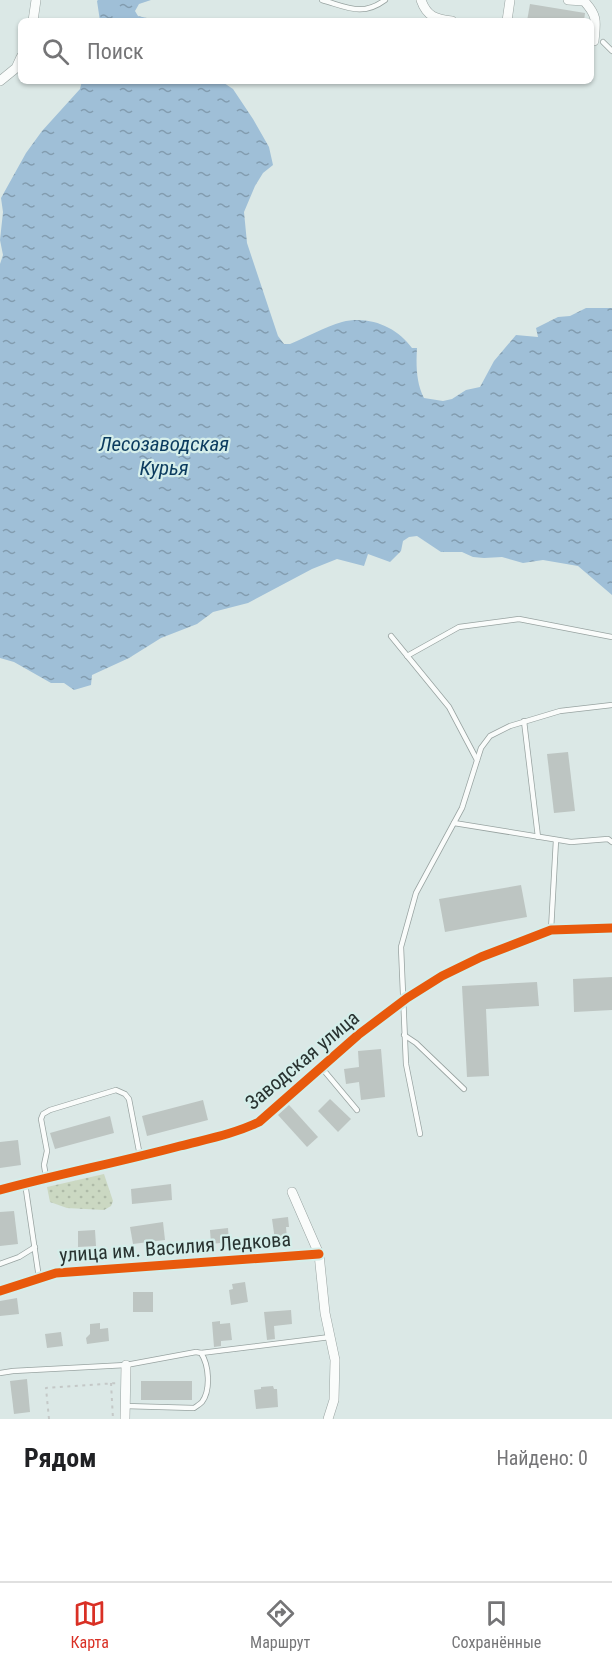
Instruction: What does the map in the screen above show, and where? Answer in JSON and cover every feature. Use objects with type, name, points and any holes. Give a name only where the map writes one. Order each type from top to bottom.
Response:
[{"type":"street","points":[[33,18],[36,0]]},
{"type":"street","points":[[421,0],[424,9],[434,18]]},
{"type":"street","points":[[507,18],[510,0]]},
{"type":"street","points":[[570,0],[584,1],[593,10],[596,18],[596,41]]},
{"type":"street","points":[[0,81],[18,64]]},
{"type":"street","name":"Заводская улица","points":[[0,1190],[242,1130],[259,1122],[358,1035],[404,1000],[442,976],[481,957],[551,930],[612,928]]},
{"type":"street","points":[[292,1192],[319,1254],[325,1313],[335,1360],[334,1400],[328,1419]]},
{"type":"street","name":"улица им. Василия Ледкова","points":[[0,1291],[56,1273],[319,1254]]},
{"type":"street","points":[[125,1419],[126,1365]]},
{"type":"lane","points":[[322,0],[357,10],[366,9],[385,0]]},
{"type":"lane","points":[[596,41],[612,51]]},
{"type":"lane","points":[[408,656],[459,627],[519,620],[612,637]]},
{"type":"lane","points":[[391,636],[449,707],[477,760]]},
{"type":"lane","points":[[420,1134],[406,1064],[401,947],[416,893],[462,808],[481,748],[490,736],[510,726],[560,711],[612,705]]},
{"type":"lane","points":[[524,722],[538,837]]},
{"type":"lane","points":[[454,823],[571,842],[608,839],[612,842]]},
{"type":"lane","points":[[551,930],[556,840]]},
{"type":"lane","points":[[404,1035],[416,1043],[464,1089]]},
{"type":"lane","points":[[321,1067],[357,1110]]},
{"type":"lane","points":[[46,1178],[44,1165],[47,1151],[41,1119],[43,1113],[116,1089],[129,1099],[141,1156]]},
{"type":"lane","points":[[25,1183],[39,1278]]},
{"type":"lane","points":[[0,1264],[19,1257],[35,1247]]},
{"type":"lane","points":[[0,1373],[126,1365],[198,1353],[330,1337]]},
{"type":"lane","points":[[125,1406],[194,1408],[203,1401],[208,1387],[205,1360],[198,1353]]},
{"type":"path","points":[[49,1419],[46,1388],[126,1382]]},
{"type":"path","points":[[111,1383],[113,1419]]},
{"type":"green space","points":[[104,1174],[113,1201],[111,1206],[104,1210],[67,1208],[50,1202],[47,1187]]},
{"type":"water","points":[[151,0],[139,4],[135,11],[138,16],[147,18],[100,18],[97,1]]},
{"type":"water","name":"Лесозаводская Курья","points":[[81,84],[226,84],[233,89],[269,147],[273,165],[263,173],[244,212],[247,243],[278,336],[284,344],[290,344],[342,322],[362,320],[382,324],[399,334],[412,348],[417,348],[418,380],[424,398],[443,401],[452,399],[466,390],[480,387],[494,361],[516,335],[538,337],[536,328],[558,317],[570,316],[586,308],[612,308],[612,595],[578,566],[543,560],[523,563],[502,557],[484,558],[473,557],[462,552],[441,552],[417,536],[403,541],[401,551],[390,562],[368,554],[364,566],[337,559],[312,569],[248,603],[213,612],[197,624],[161,638],[129,658],[92,675],[91,685],[74,690],[64,683],[51,683],[14,662],[0,658],[0,264],[3,255],[0,240],[3,212],[1,198],[26,153],[42,131],[80,89]]},
{"type":"building","points":[[530,4],[585,13],[584,18],[528,18]]},
{"type":"building","points":[[568,752],[575,811],[554,813],[547,754]]},
{"type":"building","points":[[521,885],[527,917],[445,932],[439,899]]},
{"type":"building","points":[[612,977],[612,1010],[574,1012],[573,979]]},
{"type":"building","points":[[537,982],[539,1006],[486,1009],[489,1076],[467,1077],[462,986]]},
{"type":"building","points":[[381,1049],[385,1097],[361,1100],[359,1082],[346,1084],[344,1069],[359,1067],[358,1051]]},
{"type":"building","points":[[330,1099],[351,1119],[338,1132],[318,1111]]},
{"type":"building","points":[[203,1100],[208,1120],[147,1136],[142,1116]]},
{"type":"building","points":[[289,1105],[318,1137],[307,1147],[278,1115]]},
{"type":"building","points":[[110,1116],[114,1133],[55,1149],[50,1133]]},
{"type":"building","points":[[18,1140],[21,1165],[0,1168],[0,1142]]},
{"type":"building","points":[[171,1184],[172,1200],[132,1204],[131,1189]]},
{"type":"building","points":[[14,1211],[18,1244],[0,1246],[0,1212]]},
{"type":"building","points":[[288,1217],[287,1239],[275,1240],[272,1219]]},
{"type":"building","points":[[163,1222],[165,1240],[133,1244],[130,1227]]},
{"type":"building","points":[[228,1228],[229,1242],[211,1244],[210,1230]]},
{"type":"building","points":[[95,1230],[96,1246],[78,1247],[78,1231]]},
{"type":"building","points":[[245,1282],[248,1302],[231,1305],[229,1290],[233,1289],[232,1284]]},
{"type":"building","points":[[133,1292],[153,1292],[153,1312],[133,1312]]},
{"type":"building","points":[[17,1298],[19,1314],[0,1316],[0,1301]]},
{"type":"building","points":[[291,1310],[292,1324],[274,1326],[275,1339],[267,1340],[264,1312]]},
{"type":"building","points":[[220,1321],[220,1324],[230,1323],[232,1340],[221,1341],[221,1346],[214,1347],[212,1322]]},
{"type":"building","points":[[100,1323],[100,1329],[108,1328],[109,1341],[87,1344],[86,1338],[90,1334],[90,1324]]},
{"type":"building","points":[[61,1332],[63,1346],[47,1348],[45,1334]]},
{"type":"building","points":[[27,1379],[30,1412],[14,1414],[10,1381]]},
{"type":"building","points":[[141,1381],[192,1381],[192,1400],[141,1400]]},
{"type":"building","points":[[273,1386],[277,1389],[278,1407],[256,1409],[254,1390]]},
{"type":"cycle path","points":[[0,1190],[230,1133],[250,1126],[259,1122],[358,1035],[407,998],[442,976],[481,957],[551,930],[612,928]]},
{"type":"cycle path","points":[[0,1291],[56,1273],[319,1254]]}]
